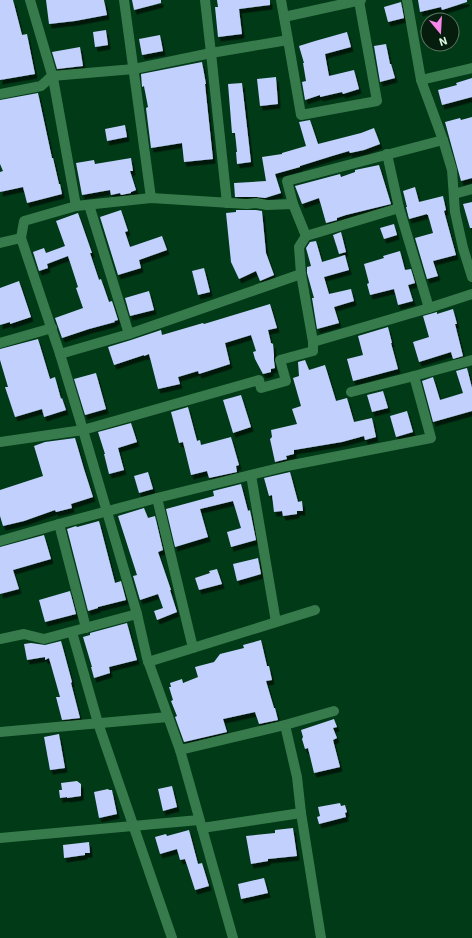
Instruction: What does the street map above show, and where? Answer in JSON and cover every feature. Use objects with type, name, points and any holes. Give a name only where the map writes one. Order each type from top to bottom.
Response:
[{"type":"street","points":[[30,0],[52,76],[76,206]]},
{"type":"street","points":[[124,0],[152,198]]},
{"type":"street","points":[[204,0],[227,203]]},
{"type":"street","points":[[281,0],[301,115],[377,101],[360,0],[284,16]]},
{"type":"street","points":[[407,0],[421,80],[444,140],[452,170],[456,212],[467,247],[472,277]]},
{"type":"street","points":[[0,94],[41,86],[52,76],[134,69],[211,53],[288,40]]},
{"type":"street","points":[[421,80],[472,68]]},
{"type":"street","points":[[306,236],[293,204],[287,181],[444,140]]},
{"type":"street","points":[[387,154],[399,208],[429,308]]},
{"type":"street","points":[[454,194],[472,189]]},
{"type":"street","points":[[233,938],[180,750],[148,662],[137,614],[84,430],[52,328],[21,238],[24,221],[76,206],[152,198],[247,204],[293,204]]},
{"type":"street","points":[[89,205],[129,334]]},
{"type":"street","points":[[0,442],[84,430],[259,380],[261,388],[286,381],[280,360],[313,350],[313,342],[301,274],[299,247],[306,236],[399,208]]},
{"type":"street","points":[[0,243],[21,238]]},
{"type":"street","points":[[60,354],[129,334],[301,274]]},
{"type":"street","points":[[313,342],[472,294]]},
{"type":"street","points":[[0,343],[52,328]]},
{"type":"street","points":[[351,392],[472,360]]},
{"type":"street","points":[[0,541],[107,511],[287,466],[431,438],[414,376]]},
{"type":"street","points":[[251,475],[276,622]]},
{"type":"street","points":[[157,498],[193,648]]},
{"type":"street","points":[[59,524],[86,628]]},
{"type":"street","points":[[148,662],[316,610]]},
{"type":"street","points":[[0,639],[24,634],[44,639],[137,614]]},
{"type":"street","points":[[72,632],[98,723],[172,938]]},
{"type":"street","points":[[180,750],[285,725],[334,711]]},
{"type":"street","points":[[0,732],[168,717]]},
{"type":"street","points":[[285,725],[297,777],[301,812],[321,938]]},
{"type":"street","points":[[0,838],[133,825],[201,824],[301,812]]},
{"type":"building","points":[[0,0],[13,0],[22,35],[27,34],[35,74],[0,80]]},
{"type":"building","points":[[46,0],[104,0],[107,15],[49,24]]},
{"type":"building","points":[[132,0],[161,0],[161,3],[134,10]]},
{"type":"building","points":[[217,0],[270,0],[270,5],[239,9],[242,34],[218,37],[215,7],[218,7]]},
{"type":"building","points":[[418,0],[467,0],[467,2],[442,10],[441,7],[420,12]]},
{"type":"building","points":[[401,2],[404,18],[388,22],[384,7]]},
{"type":"building","points":[[106,30],[108,45],[95,47],[93,32]]},
{"type":"building","points":[[347,32],[351,47],[325,54],[329,76],[354,70],[359,89],[343,94],[342,92],[320,97],[320,95],[305,100],[302,82],[306,81],[304,63],[299,46]]},
{"type":"building","points":[[160,35],[163,51],[142,55],[139,39]]},
{"type":"building","points":[[386,44],[390,64],[395,78],[380,82],[374,46]]},
{"type":"building","points":[[80,47],[83,66],[57,69],[52,52]]},
{"type":"building","points":[[202,62],[206,84],[213,159],[184,162],[182,143],[151,148],[146,108],[148,107],[144,86],[142,87],[141,74]]},
{"type":"building","points":[[276,77],[278,104],[260,106],[257,79]]},
{"type":"building","points":[[472,78],[472,97],[442,105],[438,90],[457,85],[456,83]]},
{"type":"building","points":[[242,83],[251,162],[237,164],[235,133],[232,133],[228,84]]},
{"type":"building","points":[[38,93],[52,158],[62,194],[27,203],[23,187],[0,192],[0,172],[3,171],[0,164],[0,100]]},
{"type":"building","points":[[472,117],[472,178],[461,181],[445,122],[460,118],[461,120]]},
{"type":"building","points":[[310,120],[318,144],[361,133],[374,128],[380,144],[364,150],[350,153],[349,151],[275,174],[281,193],[265,198],[235,197],[234,183],[266,181],[262,157],[282,154],[306,146],[299,122]]},
{"type":"building","points":[[125,125],[127,137],[107,141],[105,129]]},
{"type":"building","points":[[131,158],[133,171],[130,171],[136,190],[131,193],[121,195],[120,193],[111,195],[110,190],[82,195],[76,163],[94,160],[95,164]]},
{"type":"building","points":[[379,165],[391,204],[346,215],[337,218],[337,220],[326,223],[319,198],[302,204],[295,186],[340,174],[341,177],[355,172],[355,170]]},
{"type":"building","points":[[415,187],[419,202],[443,196],[446,210],[444,211],[456,255],[433,261],[438,276],[427,279],[415,238],[433,233],[427,214],[409,219],[403,191]]},
{"type":"building","points":[[472,202],[472,228],[470,228],[463,204]]},
{"type":"building","points":[[121,210],[128,231],[125,232],[130,247],[162,236],[167,250],[139,260],[141,268],[118,275],[100,217]]},
{"type":"building","points":[[236,210],[262,211],[266,253],[274,275],[260,281],[256,271],[239,279],[231,262],[226,213],[236,212]]},
{"type":"building","points":[[78,213],[92,253],[90,253],[99,280],[101,279],[109,302],[112,301],[118,320],[62,338],[55,318],[83,308],[68,256],[47,264],[48,268],[39,271],[33,252],[44,248],[46,253],[65,246],[56,221]]},
{"type":"building","points":[[394,224],[397,235],[384,239],[380,228]]},
{"type":"building","points":[[341,232],[346,252],[339,254],[333,235]]},
{"type":"building","points":[[316,241],[322,262],[345,255],[349,270],[324,277],[329,294],[351,289],[354,301],[334,307],[339,323],[317,329],[312,298],[314,298],[307,273],[307,267],[311,266],[306,248],[310,242]]},
{"type":"building","points":[[400,251],[405,270],[411,269],[415,283],[408,285],[413,301],[398,305],[394,289],[370,295],[367,284],[369,283],[364,264]]},
{"type":"building","points":[[204,268],[210,292],[198,295],[192,271]]},
{"type":"building","points":[[19,281],[31,317],[10,324],[10,322],[0,325],[0,288]]},
{"type":"building","points":[[149,291],[154,310],[130,316],[125,298]]},
{"type":"building","points":[[270,304],[277,328],[268,330],[271,343],[273,344],[275,368],[271,369],[271,372],[263,374],[255,359],[253,352],[256,351],[251,335],[225,343],[230,364],[199,374],[198,371],[178,377],[180,384],[158,389],[149,354],[114,365],[108,347],[161,330],[162,335]]},
{"type":"building","points":[[453,309],[463,356],[453,359],[451,352],[419,362],[413,342],[429,337],[423,316],[437,312],[437,314]]},
{"type":"building","points":[[388,327],[398,369],[353,381],[347,359],[363,355],[358,336]]},
{"type":"building","points":[[38,339],[50,379],[55,377],[61,399],[62,398],[66,410],[44,417],[42,409],[15,417],[5,387],[8,387],[0,360],[0,349]]},
{"type":"building","points":[[305,360],[309,370],[325,365],[336,401],[347,398],[354,422],[372,418],[376,437],[365,440],[364,436],[342,442],[294,450],[294,454],[286,456],[287,459],[275,462],[270,439],[272,437],[271,430],[297,424],[292,409],[301,406],[293,378],[299,376],[298,362]]},
{"type":"building","points":[[467,368],[472,388],[472,411],[433,422],[422,381],[433,377],[440,400],[463,393],[456,371]]},
{"type":"building","points":[[96,373],[106,409],[85,415],[74,379]]},
{"type":"building","points":[[383,391],[388,408],[372,412],[367,395]]},
{"type":"building","points":[[241,395],[251,427],[233,433],[223,400]]},
{"type":"building","points":[[188,407],[197,441],[200,440],[201,445],[231,437],[239,465],[236,466],[237,472],[209,478],[207,471],[191,475],[183,442],[179,443],[171,412]]},
{"type":"building","points":[[407,411],[413,432],[396,437],[390,416]]},
{"type":"building","points":[[131,423],[137,442],[118,448],[124,470],[109,474],[98,432]]},
{"type":"building","points":[[75,438],[93,497],[71,504],[72,508],[56,512],[55,510],[24,521],[3,526],[0,516],[0,490],[43,476],[34,446],[45,442]]},
{"type":"building","points":[[148,472],[153,489],[139,493],[134,476]]},
{"type":"building","points":[[290,472],[298,502],[302,501],[303,511],[297,511],[297,514],[283,516],[282,511],[274,512],[272,495],[269,496],[264,478]]},
{"type":"building","points":[[241,484],[248,511],[250,510],[256,540],[231,547],[227,532],[241,528],[233,501],[200,509],[208,537],[175,547],[166,509],[214,496],[213,491]]},
{"type":"building","points":[[144,508],[148,518],[155,516],[163,550],[158,552],[177,612],[157,620],[154,611],[163,608],[158,594],[140,600],[133,576],[137,575],[118,516]]},
{"type":"building","points":[[99,521],[115,583],[121,581],[126,600],[88,611],[67,529]]},
{"type":"building","points":[[44,535],[51,559],[13,570],[19,589],[0,594],[0,547]]},
{"type":"building","points":[[258,558],[261,574],[237,581],[233,564]]},
{"type":"building","points":[[217,569],[222,584],[199,590],[195,578]]},
{"type":"building","points":[[70,591],[76,614],[45,622],[39,600]]},
{"type":"building","points":[[127,623],[137,660],[109,667],[110,673],[94,678],[83,637],[90,635],[90,633]]},
{"type":"building","points":[[261,640],[272,680],[266,681],[278,720],[259,724],[255,712],[223,719],[227,732],[184,742],[171,701],[173,700],[169,687],[171,687],[170,683],[182,679],[183,683],[198,677],[195,667],[214,662],[220,654],[244,648],[243,645]]},
{"type":"building","points":[[61,641],[80,718],[62,720],[56,697],[60,697],[49,658],[45,660],[45,657],[27,660],[24,644],[31,643],[45,645]]},
{"type":"building","points":[[334,719],[337,727],[333,728],[337,738],[333,740],[340,767],[314,773],[308,748],[305,749],[301,730]]},
{"type":"building","points":[[59,734],[65,768],[50,770],[44,737]]},
{"type":"building","points":[[77,781],[81,784],[81,796],[60,798],[59,790],[62,790],[61,783]]},
{"type":"building","points":[[172,786],[177,807],[163,811],[158,789]]},
{"type":"building","points":[[108,789],[112,790],[117,814],[99,818],[94,792]]},
{"type":"building","points":[[340,803],[341,806],[345,805],[347,812],[345,813],[346,817],[319,824],[317,817],[320,816],[318,807]]},
{"type":"building","points":[[293,828],[297,856],[268,859],[268,861],[251,864],[246,836],[275,833],[275,830]]},
{"type":"building","points":[[189,830],[198,864],[202,863],[209,886],[195,890],[185,859],[180,860],[177,849],[160,854],[155,837],[166,834],[167,836]]},
{"type":"building","points":[[89,842],[90,853],[64,858],[63,845]]},
{"type":"building","points":[[264,878],[268,893],[241,899],[238,884]]}]
